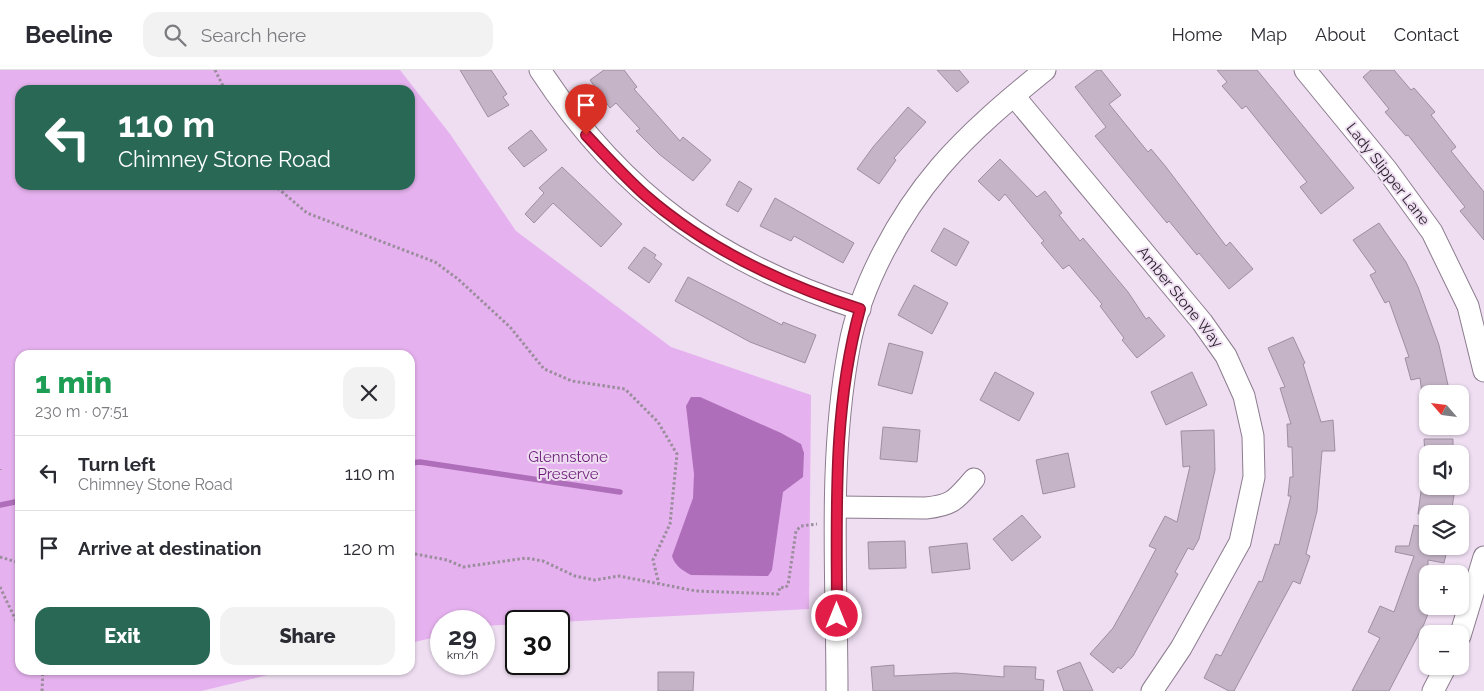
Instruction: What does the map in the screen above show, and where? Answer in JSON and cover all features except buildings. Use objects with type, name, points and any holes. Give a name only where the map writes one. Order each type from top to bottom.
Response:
[{"type":"street","points":[[540,70],[586,135],[645,195],[675,218],[713,244],[772,276],[860,309]]},
{"type":"street","points":[[837,691],[837,441],[849,347],[860,309],[891,240],[913,203],[940,168],[975,130],[1045,70]]},
{"type":"street","name":"Lady Slipper Lane","points":[[1305,70],[1414,205],[1476,303],[1484,371]]},
{"type":"street","name":"Amber Stone Way","points":[[1014,96],[1202,322],[1226,356],[1244,396],[1253,436],[1254,477],[1240,542],[1181,648],[1152,691]]},
{"type":"street","points":[[837,506],[926,508],[940,506],[952,503],[974,479]]},
{"type":"street","points":[[1463,625],[1484,557]]},
{"type":"street","points":[[1433,691],[1441,675]]},
{"type":"path","points":[[215,70],[222,85]]},
{"type":"path","points":[[277,190],[307,212],[435,262],[458,279],[510,327],[544,369],[572,381],[625,389],[658,422],[677,454],[670,524],[653,560],[658,584]]},
{"type":"path","points":[[415,554],[447,560],[463,567],[526,558],[543,561],[575,576],[595,580],[618,576],[696,592],[778,594],[780,587],[785,588],[789,580],[796,531],[806,524],[822,524]]},
{"type":"path","points":[[0,557],[15,562]]},
{"type":"path","points":[[0,587],[15,618]]},
{"type":"path","points":[[42,691],[43,675]]},
{"type":"green space","name":"Glennstone Preserve","points":[[0,70],[400,70],[412,85],[15,85],[15,190],[415,190],[415,89],[450,134],[516,231],[671,347],[811,395],[809,609],[570,621],[570,610],[505,610],[505,625],[495,625],[495,610],[430,610],[430,638],[415,642],[415,350],[15,350],[15,675],[268,675],[201,691],[0,691]]},
{"type":"shaded area","points":[[691,397],[700,397],[781,433],[801,444],[804,453],[803,477],[783,492],[772,570],[768,576],[691,575],[679,567],[673,559],[672,556],[693,498],[694,474],[686,406]]},
{"type":"waterway","points":[[415,462],[620,492]]},
{"type":"waterway","points":[[0,505],[15,502]]},
{"type":"route","points":[[586,135],[645,195],[713,244],[772,276],[860,309],[849,347],[837,441],[837,616]]}]
